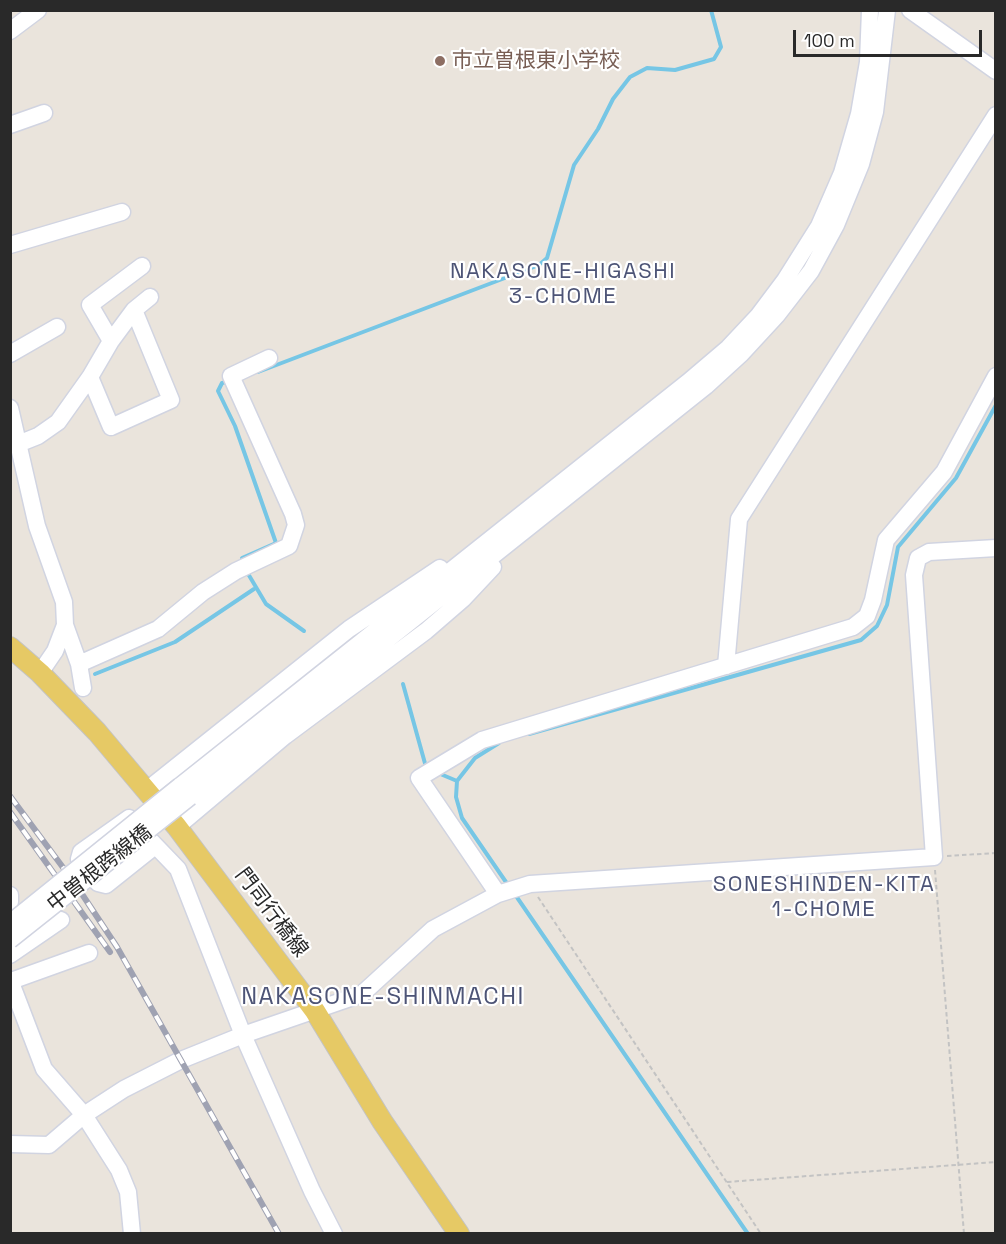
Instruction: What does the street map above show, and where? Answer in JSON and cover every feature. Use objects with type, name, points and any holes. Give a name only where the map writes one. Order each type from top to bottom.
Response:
[{"type":"main road","name":"門司行橋線","points":[[10,648],[40,673],[97,732],[177,828],[315,1011],[382,1120],[459,1233]]},
{"type":"street","points":[[10,31],[38,10]]},
{"type":"street","points":[[147,790],[349,629],[524,522],[728,348],[785,280],[819,226],[842,173],[859,114],[868,62],[870,10]]},
{"type":"street","points":[[185,792],[524,522],[706,386],[741,354],[777,315],[811,271],[836,225],[861,164],[875,112],[887,10]]},
{"type":"street","points":[[910,10],[996,71]]},
{"type":"street","points":[[10,125],[44,113]]},
{"type":"street","points":[[726,666],[739,519],[996,115]]},
{"type":"street","points":[[10,245],[122,212]]},
{"type":"street","points":[[111,341],[90,305],[142,266]]},
{"type":"street","points":[[18,444],[38,436],[58,422],[90,377],[111,341],[134,310],[150,297]]},
{"type":"street","points":[[90,377],[111,427],[171,400],[134,310]]},
{"type":"street","points":[[10,354],[57,327]]},
{"type":"street","points":[[79,664],[158,629],[202,592],[237,571],[285,550],[289,546],[296,525],[234,382],[269,358]]},
{"type":"street","points":[[500,893],[419,778],[482,740],[853,627],[867,616],[873,600],[886,540],[944,472],[996,376]]},
{"type":"street","points":[[10,408],[38,526],[64,602],[65,625],[79,664],[84,688]]},
{"type":"street","points":[[177,828],[285,736],[448,612],[524,522]]},
{"type":"street","points":[[10,1144],[49,1145],[84,1115],[124,1089],[181,1060],[243,1035],[362,994],[433,928],[500,893],[525,886],[934,857],[914,575],[918,558],[929,552],[996,548]]},
{"type":"street","points":[[40,673],[55,651],[65,625]]},
{"type":"street","name":"中曽根跨線橋","points":[[10,923],[185,792]]},
{"type":"street","name":"中曽根跨線橋","points":[[10,940],[185,792]]},
{"type":"street","points":[[155,846],[178,869],[243,1035],[312,1191],[334,1233]]},
{"type":"street","points":[[10,895],[10,902]]},
{"type":"street","points":[[10,955],[62,920]]},
{"type":"street","points":[[89,953],[11,981],[44,1069],[84,1115],[119,1170],[128,1192],[132,1233]]},
{"type":"path","points":[[964,1233],[934,857],[996,853]]},
{"type":"path","points":[[525,886],[761,1233]]},
{"type":"path","points":[[727,1182],[996,1162]]},
{"type":"waterway","points":[[258,372],[539,265],[547,258],[574,165],[598,129],[613,99],[630,77],[647,68],[675,70],[714,59],[721,47],[711,10]]},
{"type":"waterway","points":[[228,382],[222,383],[218,391],[235,426],[276,543],[242,558],[243,562]]},
{"type":"waterway","points":[[529,734],[861,640],[877,626],[887,605],[898,547],[956,478],[996,405]]},
{"type":"waterway","points":[[247,572],[266,604],[304,631]]},
{"type":"waterway","points":[[95,674],[175,642],[254,589]]},
{"type":"waterway","points":[[403,684],[426,767]]},
{"type":"waterway","points":[[499,743],[475,758],[457,781],[456,797],[462,818],[508,885]]},
{"type":"waterway","points":[[438,773],[457,781]]},
{"type":"waterway","points":[[514,893],[748,1234]]},
{"type":"railway","points":[[10,796],[76,885],[117,947],[279,1234]]},
{"type":"railway","points":[[10,812],[110,952]]},
{"type":"place","name":"市立曽根東小学校","points":[[440,61]]},
{"type":"district","name":"NAKASONE-HIGASHI 3-CHOME","points":[[563,284]]},
{"type":"district","name":"SONESHINDEN-KITA 1-CHOME","points":[[824,898]]},
{"type":"district","name":"NAKASONE-SHINMACHI","points":[[383,997]]}]
